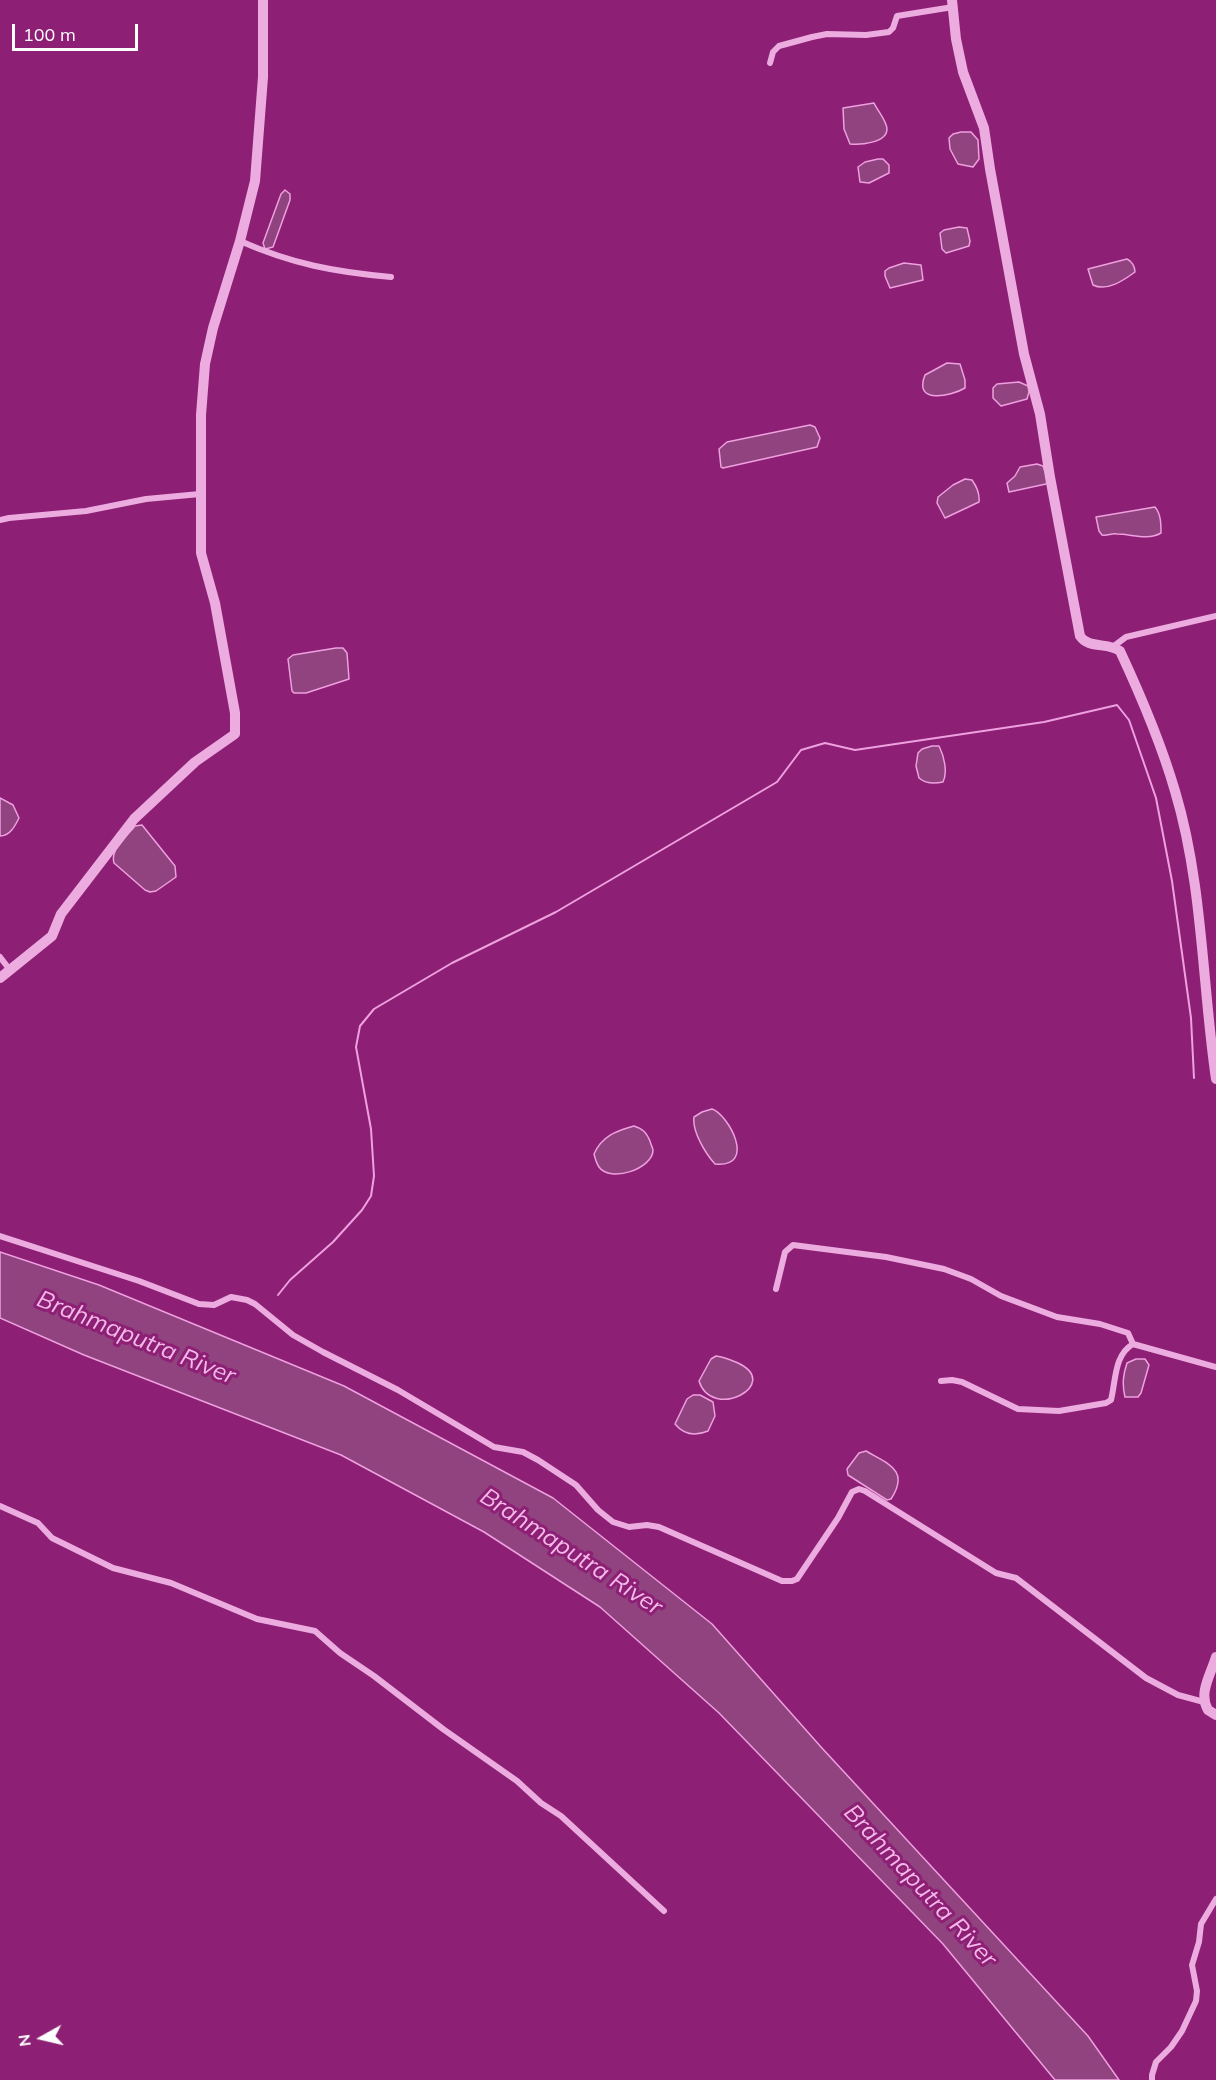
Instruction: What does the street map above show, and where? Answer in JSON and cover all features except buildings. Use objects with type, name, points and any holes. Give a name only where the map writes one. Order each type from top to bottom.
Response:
[{"type":"street","points":[[0,978],[52,936],[61,914],[134,819],[195,762],[236,734],[235,713],[215,603],[203,564],[200,494],[201,416],[205,364],[213,328],[240,241],[255,181],[263,77],[263,0]]},
{"type":"street","points":[[770,63],[773,52],[779,46],[827,34],[866,35],[889,32],[897,16],[953,3],[956,39],[963,72],[984,128],[1024,354],[1040,414],[1080,636],[1088,644],[1114,646],[1120,651],[1130,671],[1175,791],[1194,887],[1216,1079]]},
{"type":"street","points":[[240,241],[263,251],[318,268],[391,277]]},
{"type":"street","points":[[0,520],[86,512],[146,499],[200,494]]},
{"type":"street","points":[[1114,646],[1126,638],[1216,616]]},
{"type":"street","points":[[0,957],[10,970]]},
{"type":"street","points":[[0,1236],[128,1277],[199,1304],[214,1305],[231,1297],[247,1300],[293,1335],[398,1390],[494,1447],[523,1452],[538,1460],[576,1485],[598,1510],[613,1522],[629,1527],[647,1524],[659,1527],[782,1581],[797,1579],[838,1518],[852,1492],[859,1489],[865,1491],[996,1573],[1016,1578],[1146,1678],[1178,1695],[1204,1702]]},
{"type":"street","points":[[776,1288],[785,1252],[793,1245],[886,1257],[971,1279],[1001,1296],[1057,1317],[1128,1333],[1133,1344]]},
{"type":"street","points":[[1133,1344],[1216,1366]]},
{"type":"street","points":[[941,1381],[962,1382],[1018,1409],[1059,1410],[1106,1403],[1111,1400],[1119,1360],[1126,1349],[1133,1344]]},
{"type":"street","points":[[0,1506],[38,1523],[52,1539],[113,1568],[171,1583],[257,1618],[315,1631],[340,1653],[517,1781],[541,1803],[561,1816],[664,1911]]},
{"type":"street","points":[[1216,1657],[1207,1682],[1204,1702],[1208,1710],[1216,1715]]},
{"type":"street","points":[[1152,2080],[1156,2062],[1172,2047],[1196,2001],[1197,1991],[1192,1965],[1199,1942],[1201,1924],[1216,1899]]},
{"type":"water","points":[[874,103],[885,123],[886,134],[872,142],[850,144],[844,129],[843,108]]},
{"type":"water","points":[[961,132],[971,132],[978,140],[979,159],[973,167],[958,164],[950,149],[949,138]]},
{"type":"water","points":[[883,159],[889,165],[889,173],[869,183],[860,182],[858,167],[865,162]]},
{"type":"water","points":[[285,190],[290,194],[290,200],[273,247],[265,249],[263,243],[281,194]]},
{"type":"water","points":[[959,227],[967,228],[969,246],[946,253],[942,249],[940,233]]},
{"type":"water","points":[[1127,259],[1133,264],[1135,272],[1110,286],[1093,285],[1088,269]]},
{"type":"water","points":[[904,263],[921,265],[923,280],[890,288],[885,271]]},
{"type":"water","points":[[947,363],[960,364],[965,388],[951,394],[935,396],[928,394],[924,391],[925,375]]},
{"type":"water","points":[[1019,382],[1028,386],[1027,399],[1001,406],[993,398],[993,388],[997,384]]},
{"type":"water","points":[[810,425],[815,427],[820,438],[817,447],[721,467],[719,449],[727,442]]},
{"type":"water","points":[[1037,464],[1043,466],[1048,480],[1046,484],[1009,492],[1007,483],[1020,467]]},
{"type":"water","points":[[965,479],[972,480],[979,493],[979,502],[945,518],[937,503],[938,497]]},
{"type":"water","points":[[1155,507],[1160,516],[1161,533],[1145,537],[1102,535],[1099,531],[1096,517]]},
{"type":"water","points":[[343,648],[347,653],[349,679],[306,693],[294,693],[288,659],[293,655]]},
{"type":"water","points":[[932,746],[939,746],[942,754],[945,769],[943,782],[930,783],[919,778],[916,766],[918,753]]},
{"type":"water","points":[[0,798],[13,805],[19,818],[14,827],[4,836],[0,836]]},
{"type":"water","points":[[142,825],[175,866],[176,877],[156,891],[150,892],[114,863],[113,858],[120,843],[135,826]]},
{"type":"water","points":[[712,1109],[725,1120],[736,1140],[735,1158],[728,1163],[715,1164],[703,1148],[695,1129],[694,1117]]},
{"type":"water","points":[[634,1126],[644,1131],[649,1138],[653,1150],[651,1157],[639,1168],[630,1172],[612,1174],[604,1172],[599,1167],[594,1154],[597,1148],[610,1135]]},
{"type":"water","name":"Brahmaputra River","points":[[0,1252],[99,1285],[344,1386],[553,1498],[712,1624],[821,1747],[1088,2036],[1119,2080],[1055,2080],[943,1944],[719,1713],[600,1607],[484,1532],[341,1455],[84,1355],[0,1318]]},
{"type":"water","points":[[716,1356],[738,1363],[750,1371],[753,1380],[749,1389],[729,1399],[717,1398],[706,1393],[699,1381],[711,1359]]},
{"type":"water","points":[[1136,1359],[1145,1359],[1149,1365],[1141,1393],[1138,1397],[1125,1397],[1123,1384],[1127,1363]]},
{"type":"water","points":[[693,1395],[700,1395],[713,1402],[715,1416],[708,1431],[699,1434],[690,1434],[675,1424],[687,1399]]},
{"type":"water","points":[[866,1451],[889,1464],[897,1474],[898,1481],[891,1499],[887,1500],[848,1475],[847,1469],[859,1453]]},
{"type":"waterway","points":[[278,1295],[290,1280],[333,1242],[362,1210],[371,1196],[374,1176],[371,1129],[356,1047],[360,1026],[374,1009],[452,963],[556,912],[777,782],[801,750],[825,743],[855,750],[1044,722],[1117,705],[1129,720],[1156,798],[1172,881],[1191,1018],[1194,1078]]}]
